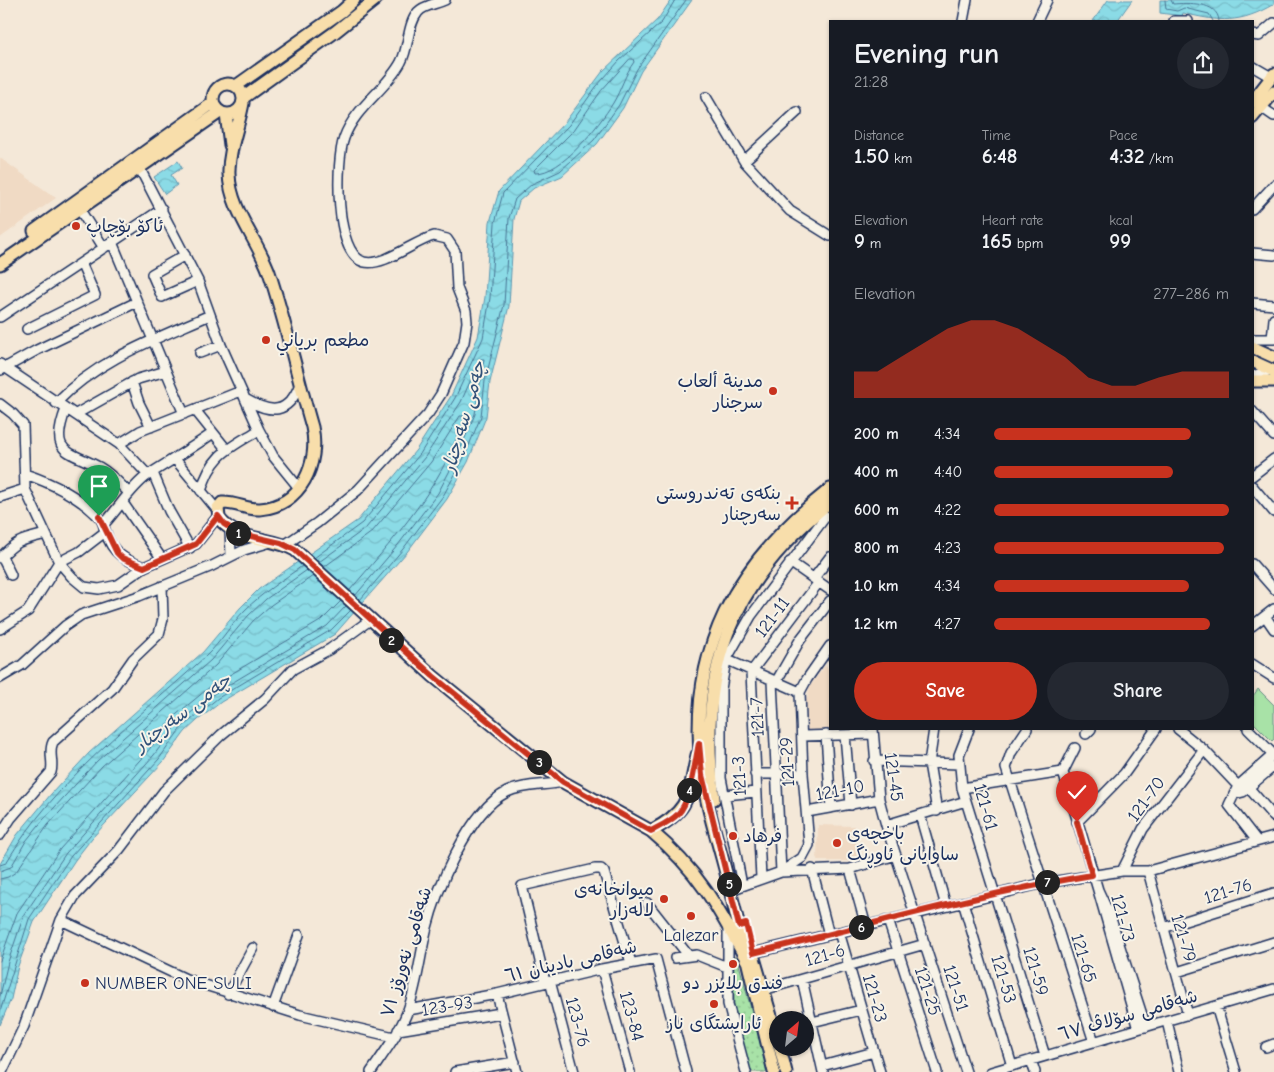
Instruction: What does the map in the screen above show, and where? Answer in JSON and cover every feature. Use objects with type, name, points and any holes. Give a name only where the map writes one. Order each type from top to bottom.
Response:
[{"type":"main road","points":[[354,0],[342,11],[236,86],[221,85],[214,92],[217,112],[230,135],[229,174],[231,190],[269,272],[312,427],[314,445],[310,467],[299,488],[288,499],[270,508],[250,509],[224,503],[219,505],[218,514],[230,528],[243,534],[280,543],[297,552],[368,619],[433,676],[563,782],[651,831],[692,871],[714,900],[738,926]]},
{"type":"main road","points":[[0,254],[217,112],[238,110],[243,100],[335,32],[374,0]]},
{"type":"main road","points":[[1257,105],[1273,76]]},
{"type":"main road","points":[[231,149],[239,129],[243,100],[236,86]]},
{"type":"main road","points":[[1257,105],[1274,92]]},
{"type":"main road","points":[[0,264],[140,168],[217,112]]},
{"type":"main road","points":[[1254,348],[1274,357]]},
{"type":"main road","points":[[1254,362],[1273,372]]},
{"type":"main road","points":[[1254,381],[1273,372]]},
{"type":"main road","points":[[769,1011],[738,926],[702,775],[698,716],[702,679],[715,634],[731,596],[775,537],[829,490]]},
{"type":"main road","points":[[738,926],[739,886],[715,800],[709,747],[710,708],[729,626],[752,585],[787,540],[825,515]]},
{"type":"main road","points":[[651,831],[670,821],[680,813],[688,794],[699,743]]},
{"type":"main road","points":[[750,958],[774,1072]]},
{"type":"main road","points":[[782,1056],[786,1072]]},
{"type":"street","points":[[0,677],[22,665],[74,619],[97,608],[162,586],[250,548],[280,543],[324,518],[358,490],[428,414],[441,394],[466,335],[466,311],[458,295],[456,256],[450,242],[443,237],[434,236],[377,261],[365,262],[357,258],[350,250],[343,234],[340,156],[347,131],[360,110],[402,61],[416,14],[445,0]]},
{"type":"street","points":[[963,20],[967,0]]},
{"type":"street","points":[[1037,20],[1047,0]]},
{"type":"street","points":[[1254,35],[1258,36],[1274,23]]},
{"type":"street","points":[[1254,67],[1273,76]]},
{"type":"street","points":[[706,97],[744,160],[790,211],[829,235]]},
{"type":"street","points":[[1257,105],[1274,116]]},
{"type":"street","points":[[744,160],[797,112]]},
{"type":"street","points":[[140,168],[198,281],[221,346],[259,430],[273,456],[299,488]]},
{"type":"street","points":[[1254,207],[1274,186]]},
{"type":"street","points":[[0,317],[162,209]]},
{"type":"street","points":[[80,210],[108,245],[137,302],[184,414]]},
{"type":"street","points":[[1254,253],[1274,255]]},
{"type":"street","points":[[185,255],[152,274],[162,297],[198,281]]},
{"type":"street","points":[[27,329],[95,295],[81,263]]},
{"type":"street","points":[[1,368],[137,302]]},
{"type":"street","points":[[1254,302],[1274,305]]},
{"type":"street","points":[[56,402],[69,389],[100,366],[210,315]]},
{"type":"street","points":[[1254,339],[1273,339],[1274,319]]},
{"type":"street","points":[[200,353],[221,346]]},
{"type":"street","points":[[1,368],[76,414],[119,444],[151,474],[168,511],[190,548]]},
{"type":"street","points":[[76,414],[132,382],[166,371]]},
{"type":"street","points":[[1254,376],[1273,372]]},
{"type":"street","points":[[132,382],[151,427]]},
{"type":"street","points":[[243,395],[258,407],[276,409],[292,401],[300,384]]},
{"type":"street","points":[[119,444],[151,427],[195,410],[243,395]]},
{"type":"street","points":[[0,404],[23,425],[25,489],[59,562],[72,577],[90,589],[118,585],[144,567],[200,542],[218,514],[175,459]]},
{"type":"street","points":[[66,409],[59,429],[62,446],[72,456],[108,473],[128,493]]},
{"type":"street","points":[[195,410],[227,450]]},
{"type":"street","points":[[1254,413],[1274,436]]},
{"type":"street","points":[[200,491],[210,466],[227,450],[259,430]]},
{"type":"street","points":[[0,630],[28,611],[59,562],[79,552],[105,528],[128,493],[151,474],[213,433]]},
{"type":"street","points":[[1254,474],[1274,459]]},
{"type":"street","points":[[25,474],[57,486],[87,507],[105,528],[112,547],[122,558],[144,567]]},
{"type":"street","points":[[1254,488],[1274,512]]},
{"type":"street","points":[[0,497],[25,489]]},
{"type":"street","points":[[123,503],[162,559]]},
{"type":"street","points":[[825,515],[750,616],[723,658],[721,778],[739,886],[781,872],[812,869],[850,869],[896,855]]},
{"type":"street","points":[[230,528],[231,556]]},
{"type":"street","points":[[11,575],[1,557],[6,549],[18,542],[46,534]]},
{"type":"street","name":"121-11","points":[[751,672],[829,559]]},
{"type":"street","points":[[790,562],[829,589]]},
{"type":"street","points":[[1254,566],[1274,589]]},
{"type":"street","points":[[0,835],[11,818],[51,772],[53,766],[50,750],[53,742],[112,689],[134,658],[159,634],[163,619],[162,586]]},
{"type":"street","points":[[774,681],[800,640],[829,602]]},
{"type":"street","points":[[1254,624],[1274,609]]},
{"type":"street","points":[[1265,616],[1274,630]]},
{"type":"street","points":[[2,1072],[24,1026],[61,920],[84,885],[111,860],[151,807],[192,763],[226,731],[265,699],[293,669],[330,649],[368,619]]},
{"type":"street","points":[[723,658],[800,692],[829,647]]},
{"type":"street","points":[[821,658],[829,663]]},
{"type":"street","points":[[1255,669],[1274,678]]},
{"type":"street","name":"121-3","points":[[751,672],[761,878]]},
{"type":"street","name":"121-7","points":[[774,681],[781,872]]},
{"type":"street","name":"121-29","points":[[781,872],[798,861],[808,850],[800,692]]},
{"type":"street","points":[[934,730],[929,763],[936,811]]},
{"type":"street","name":"121-61","points":[[969,730],[961,746],[959,764],[962,788],[996,895]]},
{"type":"street","name":"121-65","points":[[1026,730],[1008,759],[1006,768],[1094,1042]]},
{"type":"street","points":[[1077,822],[1124,774],[1155,730]]},
{"type":"street","points":[[1179,730],[1204,750],[1241,793],[1274,766]]},
{"type":"street","points":[[1249,730],[1274,755],[1237,790],[1229,804],[1230,809],[1257,841]]},
{"type":"street","points":[[803,736],[873,732]]},
{"type":"street","name":"121-45","points":[[873,732],[874,760],[879,799],[915,914]]},
{"type":"street","points":[[826,735],[831,808]]},
{"type":"street","points":[[845,735],[851,805]]},
{"type":"street","points":[[962,788],[1063,772],[1074,748]]},
{"type":"street","name":"121-70","points":[[1122,871],[1143,830],[1204,750]]},
{"type":"street","points":[[874,760],[959,764]]},
{"type":"street","name":"121-73","points":[[1063,772],[1092,875],[1110,916],[1142,1028]]},
{"type":"street","points":[[755,774],[803,774]]},
{"type":"street","name":"شەقامی نەورۆز ٧١","points":[[372,1072],[408,1010],[431,914],[471,826],[489,805],[507,792],[520,788],[563,782]]},
{"type":"street","points":[[1248,787],[1274,817]]},
{"type":"street","points":[[725,795],[756,792]]},
{"type":"street","name":"121-10","points":[[807,812],[879,799]]},
{"type":"street","points":[[886,825],[966,801]]},
{"type":"street","points":[[920,816],[946,906]]},
{"type":"street","points":[[750,958],[839,932],[1044,883],[1122,871],[1148,870],[1274,836]]},
{"type":"street","name":"123-76","points":[[574,1072],[547,982],[522,886],[600,869],[604,872],[631,963]]},
{"type":"street","points":[[812,869],[829,935]]},
{"type":"street","points":[[850,869],[866,926]]},
{"type":"street","name":"121-79","points":[[1148,870],[1188,1014]]},
{"type":"street","name":"121-76","points":[[1163,928],[1274,893]]},
{"type":"street","name":"121-59","points":[[996,895],[1045,1056]]},
{"type":"street","name":"121-53","points":[[963,902],[1012,1066]]},
{"type":"street","points":[[647,903],[688,955]]},
{"type":"street","name":"121-51","points":[[915,914],[966,1072]]},
{"type":"street","points":[[61,920],[186,979],[228,994],[273,1008],[396,1033]]},
{"type":"street","name":"121-25","points":[[888,920],[936,1072]]},
{"type":"street","points":[[738,926],[726,967],[728,1004],[746,1072]]},
{"type":"street","name":"121-23","points":[[839,932],[880,1072]]},
{"type":"street","points":[[273,1008],[299,935]]},
{"type":"street","points":[[1177,972],[1274,942]]},
{"type":"street","name":"121-6","points":[[763,990],[925,944]]},
{"type":"street","points":[[228,994],[253,948]]},
{"type":"street","points":[[674,958],[697,955],[726,967]]},
{"type":"street","name":"شەقامی بادینان ٦١","points":[[408,1010],[497,994],[602,969],[656,959],[686,1072]]},
{"type":"street","name":"123-84","points":[[602,969],[630,1072]]},
{"type":"street","points":[[802,979],[809,1011]]},
{"type":"street","name":"شەقامی سۆلاڤ ٦٧","points":[[991,1072],[1274,989]]},
{"type":"street","points":[[497,994],[517,1072]]},
{"type":"street","points":[[1216,1006],[1236,1072]]},
{"type":"street","points":[[814,1022],[862,1010]]},
{"type":"street","name":"123-93","points":[[396,1033],[501,1013]]},
{"type":"street","points":[[1167,1021],[1179,1072]]},
{"type":"street","points":[[814,1031],[822,1069],[874,1052]]},
{"type":"street","points":[[1032,1060],[1035,1072]]},
{"type":"street","points":[[455,1072],[515,1062]]},
{"type":"shaded area","points":[[0,158],[56,198],[0,238]]},
{"type":"shaded area","points":[[825,666],[829,668],[829,730],[866,730],[866,732],[808,735],[806,703],[810,686]]},
{"type":"shaded area","name":"باخچەی ساوایانی ئاوڕنگ","points":[[818,825],[854,826],[858,861],[817,861]]},
{"type":"green space","points":[[1258,689],[1274,705],[1274,739],[1272,741],[1254,723],[1254,695]]},
{"type":"green space","points":[[734,957],[737,957],[768,1072],[749,1072],[734,1004]]},
{"type":"water","name":"چەمی سەرچنار","points":[[671,0],[692,0],[641,71],[623,108],[597,144],[562,176],[534,188],[519,201],[514,219],[509,306],[490,382],[486,417],[468,462],[447,499],[407,552],[335,634],[221,702],[198,720],[185,732],[163,762],[92,838],[34,922],[18,966],[11,999],[0,1025],[0,864],[17,835],[51,794],[89,753],[203,652],[240,608],[259,589],[358,520],[416,450],[451,396],[478,337],[485,297],[490,222],[499,191],[565,122],[603,71],[658,19]]},
{"type":"water","points":[[1108,0],[1132,0],[1118,20],[1094,20]]},
{"type":"water","points":[[1160,0],[1274,0],[1274,4],[1240,18],[1219,19],[1183,13],[1182,16],[1160,13]]},
{"type":"water","points":[[178,161],[182,168],[171,175],[177,185],[165,194],[154,177]]},
{"type":"place","name":"ئاکۆ بۆچاپ","points":[[76,226]]},
{"type":"place","name":"مطعم برياني","points":[[266,340]]},
{"type":"place","name":"مدينة ألعاب سرجنار","points":[[773,391]]},
{"type":"place","name":"بنکەی تەندروستی سەرچنار","points":[[792,503]]},
{"type":"place","name":"فرهاد","points":[[733,836]]},
{"type":"place","name":"باخچەی ساوایانی ئاوڕنگ","points":[[837,843]]},
{"type":"place","name":"میوانخانەی لالەزار","points":[[664,899]]},
{"type":"place","name":"Lalezar","points":[[691,916]]},
{"type":"place","name":"فندق بلايزر دو","points":[[733,964]]},
{"type":"place","name":"NUMBER ONE SULI","points":[[85,983]]},
{"type":"place","name":"ئارایشتگای ناز","points":[[714,1004]]},
{"type":"route","points":[[99,516],[104,524],[105,532],[112,547],[117,553],[122,558],[144,567],[200,542],[218,516],[231,530],[238,533],[286,544],[433,676],[491,721],[563,782],[651,831],[670,821],[680,813],[688,794],[699,743],[702,775],[739,926],[746,924],[753,953],[1044,883],[1092,875],[1077,822]]}]
